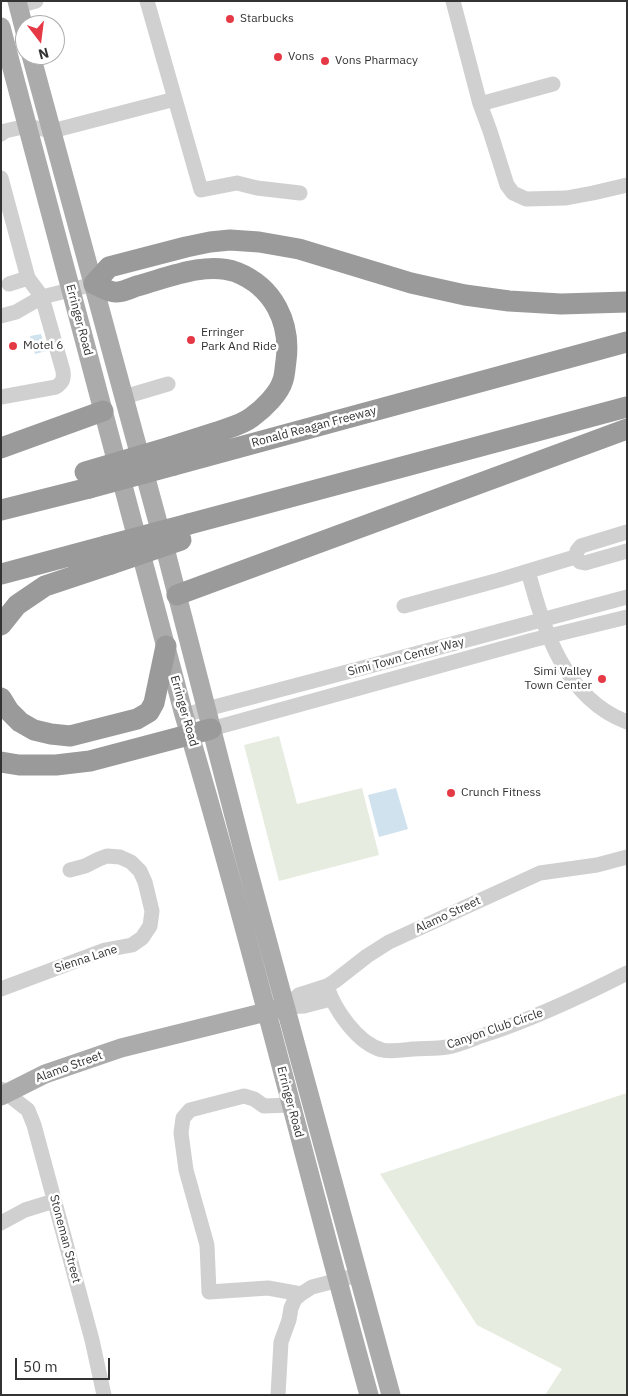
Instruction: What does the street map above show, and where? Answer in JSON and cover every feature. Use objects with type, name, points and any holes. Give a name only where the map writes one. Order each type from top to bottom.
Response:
[{"type":"highway","points":[[1,505],[172,456],[251,418],[271,398],[284,380],[287,333],[282,316],[272,300],[256,284],[236,272],[220,268],[198,269],[115,292],[94,284],[109,267],[186,247],[230,240],[259,242],[299,249],[411,283],[474,296],[509,301],[561,304],[627,302]]},
{"type":"highway","name":"Ronald Reagan Freeway","points":[[172,456],[627,342]]},
{"type":"highway","points":[[1,574],[108,555],[312,492],[627,407]]},
{"type":"highway","points":[[1,448],[103,411]]},
{"type":"highway","points":[[177,595],[627,429]]},
{"type":"highway","points":[[1,510],[87,480]]},
{"type":"highway","points":[[1,625],[17,605],[45,586],[108,555]]},
{"type":"highway","points":[[1,698],[9,711],[20,722],[34,730],[51,734],[70,736],[137,719],[149,712],[153,706],[166,646]]},
{"type":"highway","points":[[1,762],[19,765],[56,765],[90,761],[187,725],[209,719]]},
{"type":"main road","name":"Erringer Road","points":[[1,27],[187,725],[369,1395]]},
{"type":"main road","name":"Erringer Road","points":[[34,65],[177,595],[285,1007],[391,1395]]},
{"type":"main road","name":"Alamo Street","points":[[3,1093],[45,1074],[121,1048],[285,1007]]},
{"type":"street","points":[[147,1],[201,190],[237,183],[257,188],[300,193]]},
{"type":"street","points":[[458,2],[480,104],[507,185],[513,193],[526,199],[566,198],[627,186]]},
{"type":"street","points":[[480,104],[553,84]]},
{"type":"street","points":[[1,134],[27,126],[52,130],[175,99]]},
{"type":"street","points":[[1,178],[28,278],[42,297],[64,377],[62,383],[56,387],[1,397]]},
{"type":"street","points":[[9,284],[28,278]]},
{"type":"street","points":[[1,316],[16,312],[42,297],[94,284]]},
{"type":"street","points":[[124,397],[168,384]]},
{"type":"street","points":[[575,557],[581,546],[627,532]]},
{"type":"street","points":[[575,557],[580,562],[585,563],[627,551]]},
{"type":"street","points":[[404,606],[575,557]]},
{"type":"street","points":[[528,572],[548,636],[572,680],[596,705],[618,719],[627,722]]},
{"type":"street","name":"Simi Town Center Way","points":[[209,719],[542,620],[627,597]]},
{"type":"street","name":"Simi Town Center Way","points":[[209,719],[627,617]]},
{"type":"street","name":"Sienna Lane","points":[[1,989],[106,950],[132,945],[142,938],[150,926],[152,911],[145,882],[140,871],[131,862],[120,857],[108,856],[70,870]]},
{"type":"street","name":"Alamo Street","points":[[285,1007],[299,995],[329,993],[389,942],[540,872],[597,865],[627,857]]},
{"type":"street","name":"Canyon Club Circle","points":[[329,993],[346,1020],[365,1042],[382,1050],[393,1051],[448,1047],[495,1032],[585,994],[627,973]]},
{"type":"street","name":"Stoneman Street","points":[[3,1093],[28,1110],[34,1125],[92,1340],[100,1394]]},
{"type":"street","points":[[291,1105],[264,1106],[254,1099],[244,1096],[190,1110],[183,1118],[181,1133],[186,1170],[206,1245],[209,1292],[268,1288],[301,1294]]},
{"type":"street","points":[[1,1223],[25,1210],[54,1201]]},
{"type":"street","points":[[278,1395],[282,1342],[295,1299],[312,1287],[358,1275]]},
{"type":"shaded area","points":[[279,736],[297,804],[362,788],[379,855],[279,881],[244,745]]},
{"type":"shaded area","points":[[627,1093],[627,1395],[545,1395],[562,1369],[477,1325],[380,1174]]},
{"type":"water","points":[[41,334],[46,351],[35,354],[30,336]]},
{"type":"water","points":[[396,788],[408,829],[379,837],[368,795]]},
{"type":"place","name":"Starbucks","points":[[230,19]]},
{"type":"place","name":"Vons","points":[[278,57]]},
{"type":"place","name":"Vons Pharmacy","points":[[325,61]]},
{"type":"place","name":"Erringer Park And Ride","points":[[191,340]]},
{"type":"place","name":"Motel 6","points":[[13,346]]},
{"type":"place","name":"Simi Valley Town Center","points":[[602,679]]},
{"type":"place","name":"Crunch Fitness","points":[[451,793]]}]
